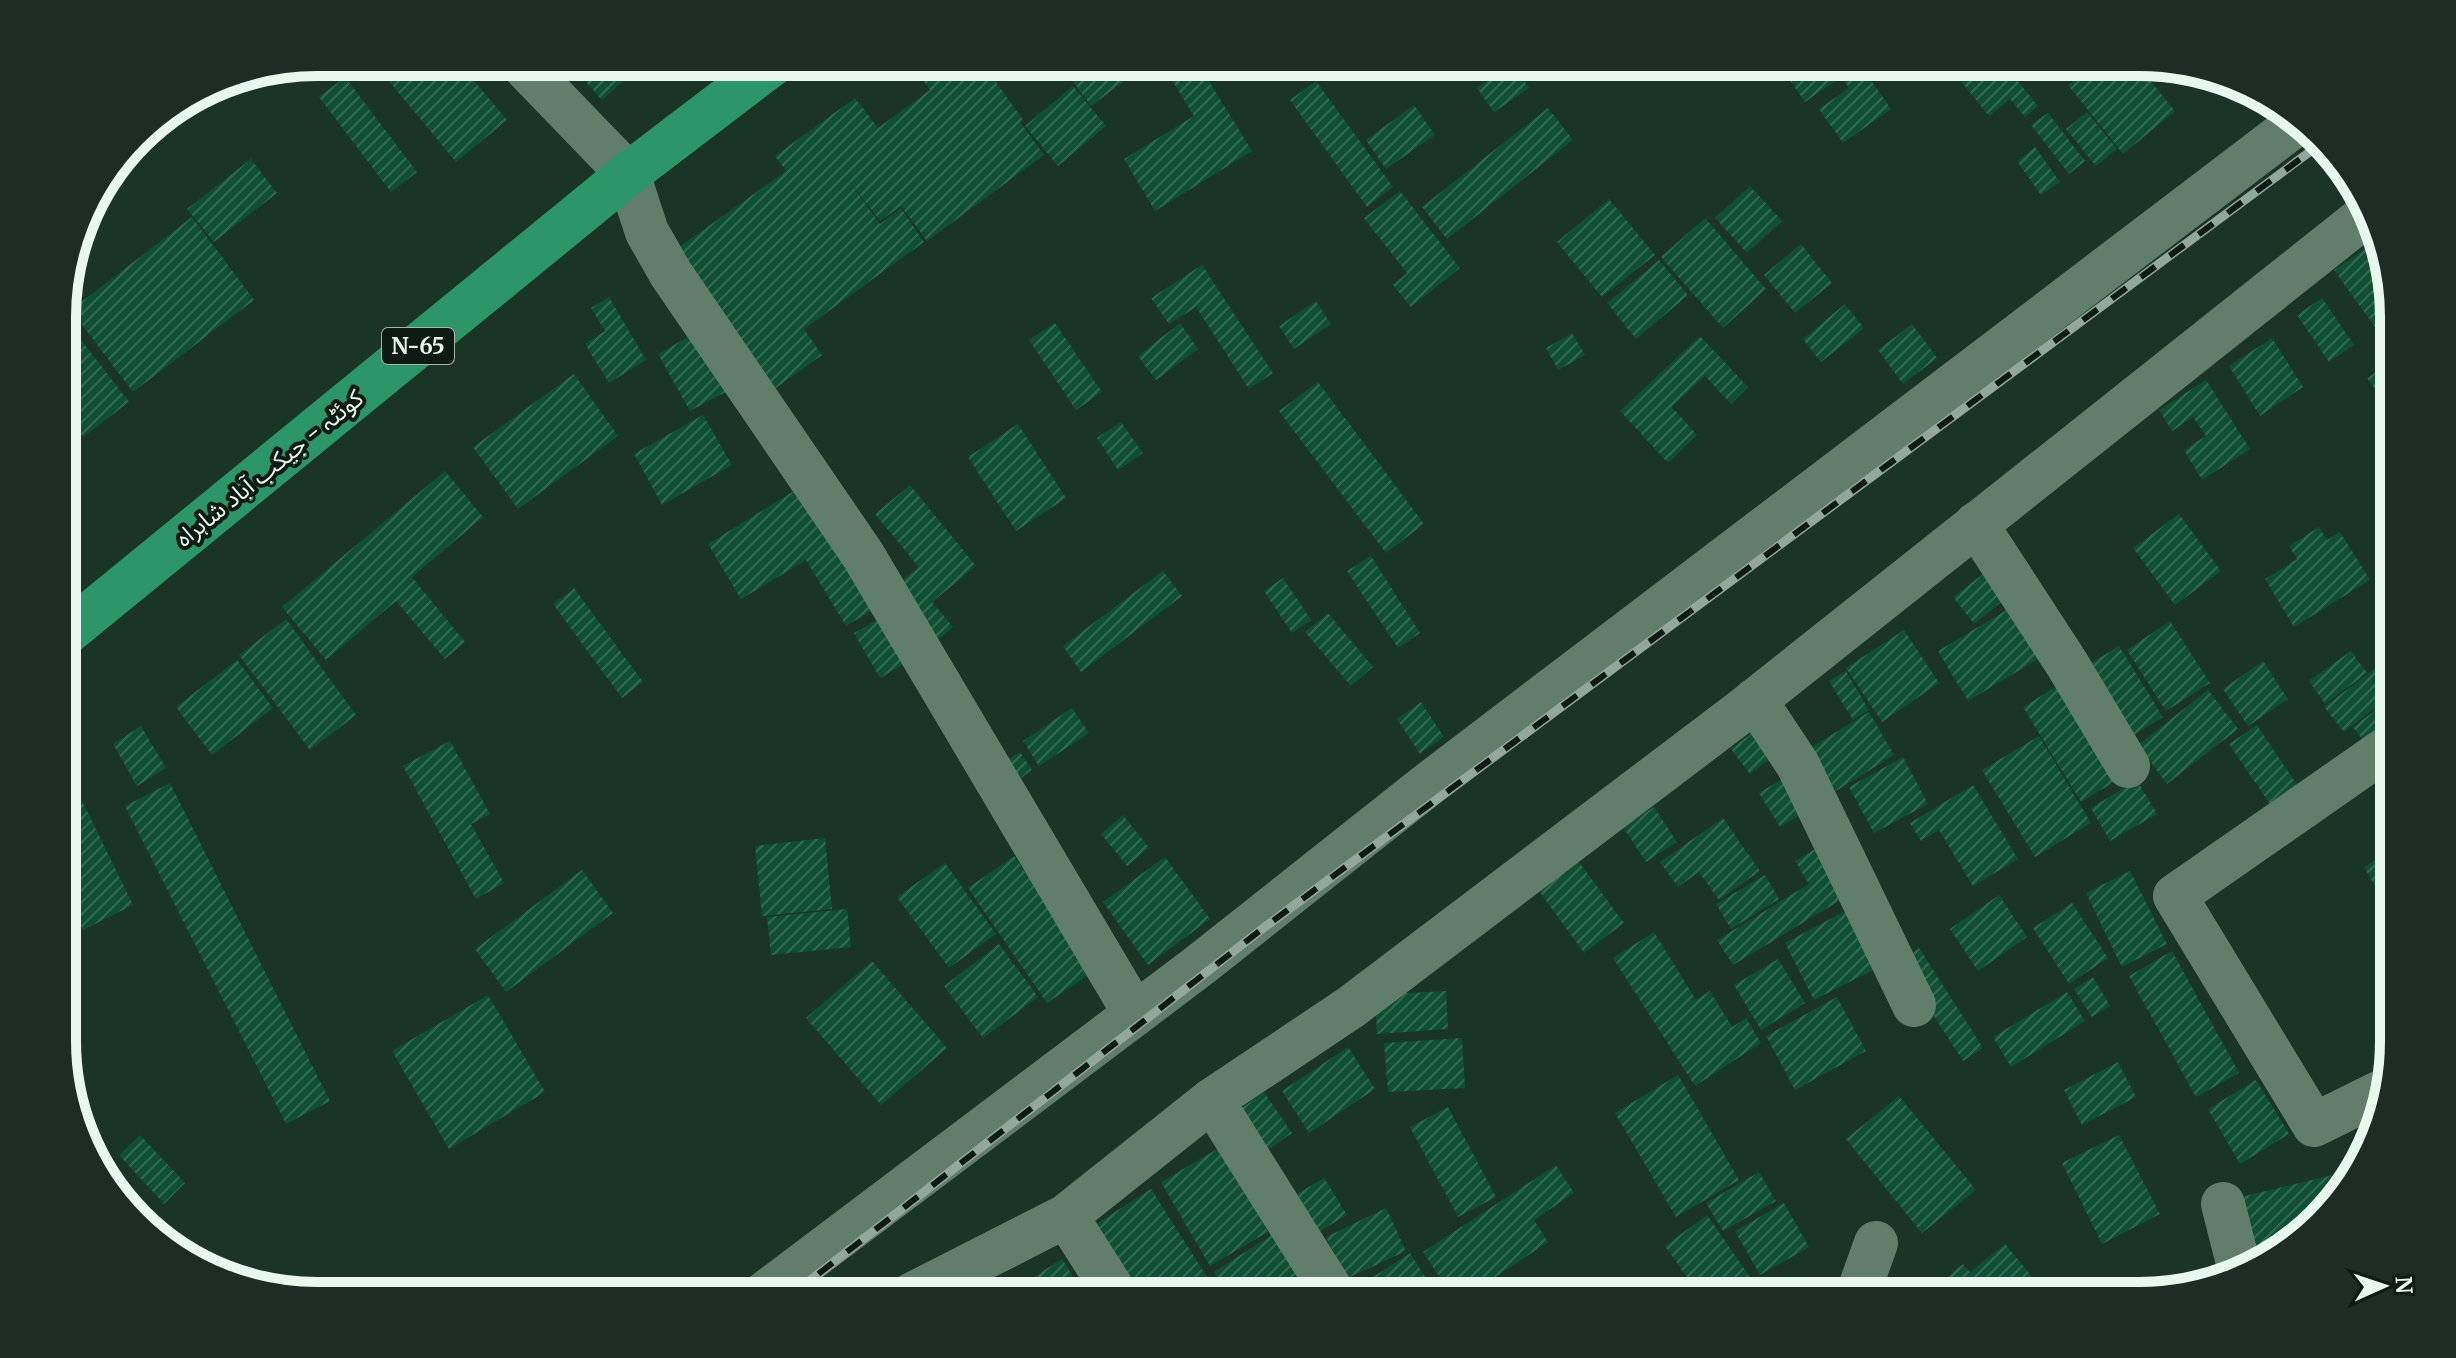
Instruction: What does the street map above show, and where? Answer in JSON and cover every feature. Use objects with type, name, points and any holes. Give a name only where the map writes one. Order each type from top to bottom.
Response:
[{"type":"highway","name":"کوئٹہ - جیکب آباد شاہراہ","points":[[77,625],[628,174],[757,76]]},
{"type":"street","points":[[534,76],[628,174],[647,232],[671,274],[863,555],[1135,1014]]},
{"type":"street","points":[[780,1282],[1135,1014],[1431,782],[2289,129]]},
{"type":"street","points":[[937,1282],[1066,1216],[1212,1100],[1351,1007],[1755,700],[2360,220]]},
{"type":"street","points":[[1976,524],[2067,664],[2128,766]]},
{"type":"street","points":[[1755,700],[1798,765],[1914,1005]]},
{"type":"street","points":[[2373,1096],[2314,1125],[2175,896],[2380,753]]},
{"type":"street","points":[[1212,1100],[1326,1281]]},
{"type":"street","points":[[2223,1204],[2237,1260]]},
{"type":"street","points":[[1066,1216],[1108,1282]]},
{"type":"street","points":[[1862,1281],[1876,1243]]},
{"type":"building","points":[[395,76],[470,76],[507,120],[456,162],[389,81]]},
{"type":"building","points":[[581,76],[629,76],[602,100]]},
{"type":"building","points":[[920,76],[992,76],[1044,155],[927,241],[901,206],[880,221],[844,174],[880,224],[901,208],[924,242],[804,329],[822,355],[766,395],[668,255],[786,171],[775,156],[855,98],[878,128],[930,90]]},
{"type":"building","points":[[1081,76],[1130,77],[1091,106],[1073,82]]},
{"type":"building","points":[[1170,76],[1206,76],[1252,151],[1155,211],[1124,159],[1194,116]]},
{"type":"building","points":[[1494,76],[1521,76],[1529,88],[1494,112],[1477,88]]},
{"type":"building","points":[[1793,76],[1842,76],[1805,102],[1789,79]]},
{"type":"building","points":[[1853,76],[1868,76],[1891,109],[1843,143],[1819,109],[1849,88],[1845,82]]},
{"type":"building","points":[[1965,76],[2013,76],[2038,106],[2025,117],[2010,99],[1989,116],[1960,80]]},
{"type":"building","points":[[2079,76],[2147,77],[2175,111],[2123,154],[2068,85]]},
{"type":"building","points":[[345,77],[417,172],[391,192],[319,97]]},
{"type":"building","points":[[1316,81],[1393,187],[1367,207],[1290,100]]},
{"type":"building","points":[[1073,86],[1106,126],[1058,166],[1025,126]]},
{"type":"building","points":[[1414,105],[1435,135],[1386,169],[1366,140]]},
{"type":"building","points":[[1548,108],[1573,140],[1447,239],[1422,207]]},
{"type":"building","points":[[2087,112],[2117,149],[2096,166],[2066,129]]},
{"type":"building","points":[[2048,113],[2085,161],[2069,174],[2031,125]]},
{"type":"building","points":[[2035,147],[2060,182],[2041,195],[2017,161]]},
{"type":"building","points":[[251,159],[277,193],[214,242],[187,209]]},
{"type":"building","points":[[1750,186],[1782,221],[1747,253],[1715,218]]},
{"type":"building","points":[[1400,191],[1460,268],[1411,307],[1393,285],[1407,273],[1364,218]]},
{"type":"building","points":[[1609,199],[1655,255],[1602,297],[1557,242]]},
{"type":"building","points":[[192,217],[254,300],[133,392],[77,318],[77,305]]},
{"type":"building","points":[[1705,218],[1766,289],[1723,328],[1661,257]]},
{"type":"building","points":[[1801,244],[1832,283],[1795,313],[1764,275]]},
{"type":"building","points":[[2366,248],[2372,257],[2378,286],[2380,334],[2334,270]]},
{"type":"building","points":[[1659,260],[1688,295],[1636,339],[1607,303]]},
{"type":"building","points":[[1202,265],[1273,373],[1249,389],[1196,307],[1169,324],[1151,298]]},
{"type":"building","points":[[609,297],[646,360],[609,383],[585,344],[605,331],[591,308]]},
{"type":"building","points":[[2322,298],[2354,345],[2329,362],[2297,315]]},
{"type":"building","points":[[1316,301],[1331,324],[1294,349],[1279,326]]},
{"type":"building","points":[[1845,304],[1864,328],[1821,362],[1803,339]]},
{"type":"building","points":[[1055,323],[1102,392],[1076,410],[1029,340]]},
{"type":"building","points":[[1180,323],[1198,349],[1156,380],[1138,356]]},
{"type":"building","points":[[1912,324],[1937,358],[1903,384],[1878,350]]},
{"type":"building","points":[[699,331],[731,389],[690,411],[658,354]]},
{"type":"building","points":[[1572,333],[1585,355],[1558,370],[1546,348]]},
{"type":"building","points":[[77,335],[129,402],[83,437],[77,429]]},
{"type":"building","points":[[1700,336],[1748,387],[1731,404],[1705,376],[1672,407],[1697,435],[1668,463],[1620,411]]},
{"type":"building","points":[[2272,338],[2303,387],[2260,416],[2229,366]]},
{"type":"building","points":[[2380,370],[2380,397],[2367,378]]},
{"type":"building","points":[[574,374],[618,436],[518,509],[473,447]]},
{"type":"building","points":[[2206,380],[2250,449],[2202,480],[2184,450],[2206,436],[2193,417],[2172,431],[2159,410]]},
{"type":"building","points":[[1318,382],[1424,524],[1386,553],[1279,411]]},
{"type":"building","points":[[703,415],[732,465],[662,505],[634,454]]},
{"type":"building","points":[[1121,422],[1143,453],[1118,470],[1097,438]]},
{"type":"building","points":[[1018,424],[1066,498],[1016,531],[968,457]]},
{"type":"building","points":[[445,471],[483,517],[412,577],[465,642],[445,659],[396,601],[326,660],[282,607]]},
{"type":"building","points":[[910,485],[976,566],[932,602],[953,627],[930,646],[887,592],[919,567],[875,514]]},
{"type":"building","points":[[802,486],[876,608],[846,626],[806,560],[741,599],[708,544]]},
{"type":"building","points":[[2179,514],[2221,571],[2175,605],[2133,548]]},
{"type":"building","points":[[2319,527],[2327,540],[2340,532],[2370,580],[2294,627],[2265,579],[2297,559],[2289,546]]},
{"type":"building","points":[[1371,556],[1420,633],[1398,648],[1347,571]]},
{"type":"building","points":[[1163,571],[1182,596],[1081,672],[1063,646]]},
{"type":"building","points":[[1987,571],[2008,597],[1974,624],[1953,597]]},
{"type":"building","points":[[1283,578],[1311,620],[1292,633],[1264,591]]},
{"type":"building","points":[[574,588],[643,682],[622,698],[553,604]]},
{"type":"building","points":[[2010,608],[2040,658],[1968,701],[1938,651]]},
{"type":"building","points":[[1328,613],[1373,667],[1351,686],[1305,632]]},
{"type":"building","points":[[286,619],[356,715],[310,750],[239,655]]},
{"type":"building","points":[[879,619],[905,663],[880,678],[854,633]]},
{"type":"building","points":[[2170,621],[2210,683],[2166,711],[2127,650]]},
{"type":"building","points":[[1904,630],[1939,683],[1882,722],[1846,668]]},
{"type":"building","points":[[2119,646],[2163,717],[2124,741],[2080,670]]},
{"type":"building","points":[[2351,651],[2367,673],[2325,704],[2309,681]]},
{"type":"building","points":[[237,660],[273,708],[212,755],[176,707]]},
{"type":"building","points":[[2263,661],[2288,699],[2248,726],[2223,689]]},
{"type":"building","points":[[2380,665],[2380,704],[2344,732],[2324,707]]},
{"type":"building","points":[[1846,671],[1869,710],[1853,720],[1829,681]]},
{"type":"building","points":[[2060,684],[2119,779],[2081,802],[2023,707]]},
{"type":"building","points":[[2208,690],[2238,729],[2167,784],[2138,745]]},
{"type":"building","points":[[1421,702],[1444,737],[1420,754],[1397,719]]},
{"type":"building","points":[[2380,707],[2380,733],[2366,744],[2353,727]]},
{"type":"building","points":[[1072,708],[1089,733],[1039,766],[1023,741]]},
{"type":"building","points":[[1869,712],[1894,755],[1836,791],[1810,748]]},
{"type":"building","points":[[2257,725],[2301,791],[2274,810],[2229,744]]},
{"type":"building","points":[[141,726],[166,768],[137,786],[113,744]]},
{"type":"building","points":[[1756,730],[1775,755],[1750,774],[1731,749]]},
{"type":"building","points":[[2039,736],[2091,823],[2035,857],[1982,770]]},
{"type":"building","points":[[450,741],[490,814],[471,824],[504,883],[476,899],[403,766]]},
{"type":"building","points":[[1020,752],[1032,770],[1009,786],[996,768]]},
{"type":"building","points":[[1903,757],[1928,804],[1874,833],[1849,787]]},
{"type":"building","points":[[1782,779],[1803,813],[1780,827],[1759,793]]},
{"type":"building","points":[[2137,780],[2157,814],[2110,841],[2091,808]]},
{"type":"building","points":[[170,783],[330,1101],[286,1124],[125,806]]},
{"type":"building","points":[[1973,785],[2018,859],[1973,886],[1939,830],[1921,841],[1910,823]]},
{"type":"building","points":[[76,789],[133,905],[83,930],[76,916]]},
{"type":"building","points":[[1654,807],[1677,842],[1646,862],[1623,827]]},
{"type":"building","points":[[1123,815],[1149,848],[1127,866],[1101,834]]},
{"type":"building","points":[[1723,818],[1760,871],[1719,900],[1699,872],[1678,887],[1660,862]]},
{"type":"building","points":[[825,838],[832,909],[762,916],[755,846]]},
{"type":"building","points":[[1815,849],[1844,898],[1733,965],[1717,940],[1809,884],[1795,861]]},
{"type":"building","points":[[1014,856],[1094,971],[1047,1003],[968,888]]},
{"type":"building","points":[[1165,857],[1210,919],[1148,965],[1103,902]]},
{"type":"building","points":[[2380,857],[2380,895],[2364,867]]},
{"type":"building","points":[[1576,858],[1624,923],[1584,953],[1537,888]]},
{"type":"building","points":[[945,863],[996,934],[949,968],[897,897]]},
{"type":"building","points":[[582,870],[613,913],[506,992],[475,949]]},
{"type":"building","points":[[2130,871],[2167,944],[2122,967],[2086,893]]},
{"type":"building","points":[[1765,875],[1779,899],[1731,929],[1716,904]]},
{"type":"building","points":[[1999,895],[2027,937],[1978,971],[1950,929]]},
{"type":"building","points":[[2072,903],[2108,958],[2069,984],[2033,928]]},
{"type":"building","points":[[1851,908],[1881,966],[1814,1000],[1785,943]]},
{"type":"building","points":[[847,909],[851,947],[771,955],[767,917]]},
{"type":"building","points":[[1654,932],[1696,1000],[1710,991],[1732,1027],[1746,1018],[1761,1043],[1695,1086],[1613,958]]},
{"type":"building","points":[[999,944],[1038,997],[983,1038],[944,986]]},
{"type":"building","points":[[1919,948],[1983,1048],[1963,1061],[1899,962]]},
{"type":"building","points":[[2172,951],[2239,1073],[2196,1097],[2129,976]]},
{"type":"building","points":[[1778,959],[1805,1003],[1761,1030],[1734,985]]},
{"type":"building","points":[[872,961],[947,1048],[881,1105],[806,1018]]},
{"type":"building","points":[[2093,977],[2110,1006],[2092,1017],[2074,989]]},
{"type":"building","points":[[1446,991],[1448,1029],[1377,1034],[1375,995]]},
{"type":"building","points":[[2067,992],[2085,1021],[2011,1067],[1993,1037]]},
{"type":"building","points":[[488,995],[545,1092],[449,1149],[392,1051]]},
{"type":"building","points":[[1837,997],[1866,1051],[1795,1090],[1766,1036]]},
{"type":"building","points":[[1462,1038],[1465,1088],[1388,1092],[1384,1043]]},
{"type":"building","points":[[1348,1047],[1375,1089],[1309,1133],[1282,1091]]},
{"type":"building","points":[[2118,1062],[2136,1097],[2082,1125],[2064,1090]]},
{"type":"building","points":[[1678,1075],[1739,1180],[1676,1217],[1615,1113]]},
{"type":"building","points":[[2256,1080],[2289,1134],[2240,1164],[2208,1109]]},
{"type":"building","points":[[1264,1092],[1292,1133],[1265,1152],[1236,1112]]},
{"type":"building","points":[[1899,1096],[1976,1190],[1922,1233],[1846,1139]]},
{"type":"building","points":[[1448,1107],[1496,1197],[1458,1217],[1410,1127]]},
{"type":"building","points":[[140,1135],[185,1183],[164,1204],[119,1155]]},
{"type":"building","points":[[2119,1135],[2160,1214],[2102,1244],[2062,1163]]},
{"type":"building","points":[[1219,1148],[1268,1232],[1210,1266],[1161,1182]]},
{"type":"building","points":[[1556,1165],[1574,1193],[1534,1220],[1548,1242],[1489,1281],[1442,1281],[1423,1252]]},
{"type":"building","points":[[1759,1172],[1776,1201],[1723,1231],[1706,1203]]},
{"type":"building","points":[[2340,1173],[2298,1222],[2250,1254],[2237,1198]]},
{"type":"building","points":[[1324,1178],[1347,1215],[1320,1231],[1297,1194]]},
{"type":"building","points":[[1151,1189],[1209,1280],[1128,1282],[1093,1226]]},
{"type":"building","points":[[1784,1203],[1809,1247],[1760,1275],[1735,1231]]},
{"type":"building","points":[[1386,1208],[1406,1251],[1346,1279],[1326,1237]]},
{"type":"building","points":[[1707,1215],[1752,1280],[1690,1281],[1665,1246]]},
{"type":"building","points":[[1273,1234],[1304,1281],[1220,1282],[1214,1272]]},
{"type":"building","points":[[2005,1244],[2036,1281],[1942,1281],[1963,1264],[1970,1272]]},
{"type":"building","points":[[1410,1253],[1428,1281],[1366,1281]]},
{"type":"building","points":[[1062,1259],[1076,1282],[1030,1282]]},
{"type":"railway","points":[[808,1282],[1266,926],[2312,150]]}]
